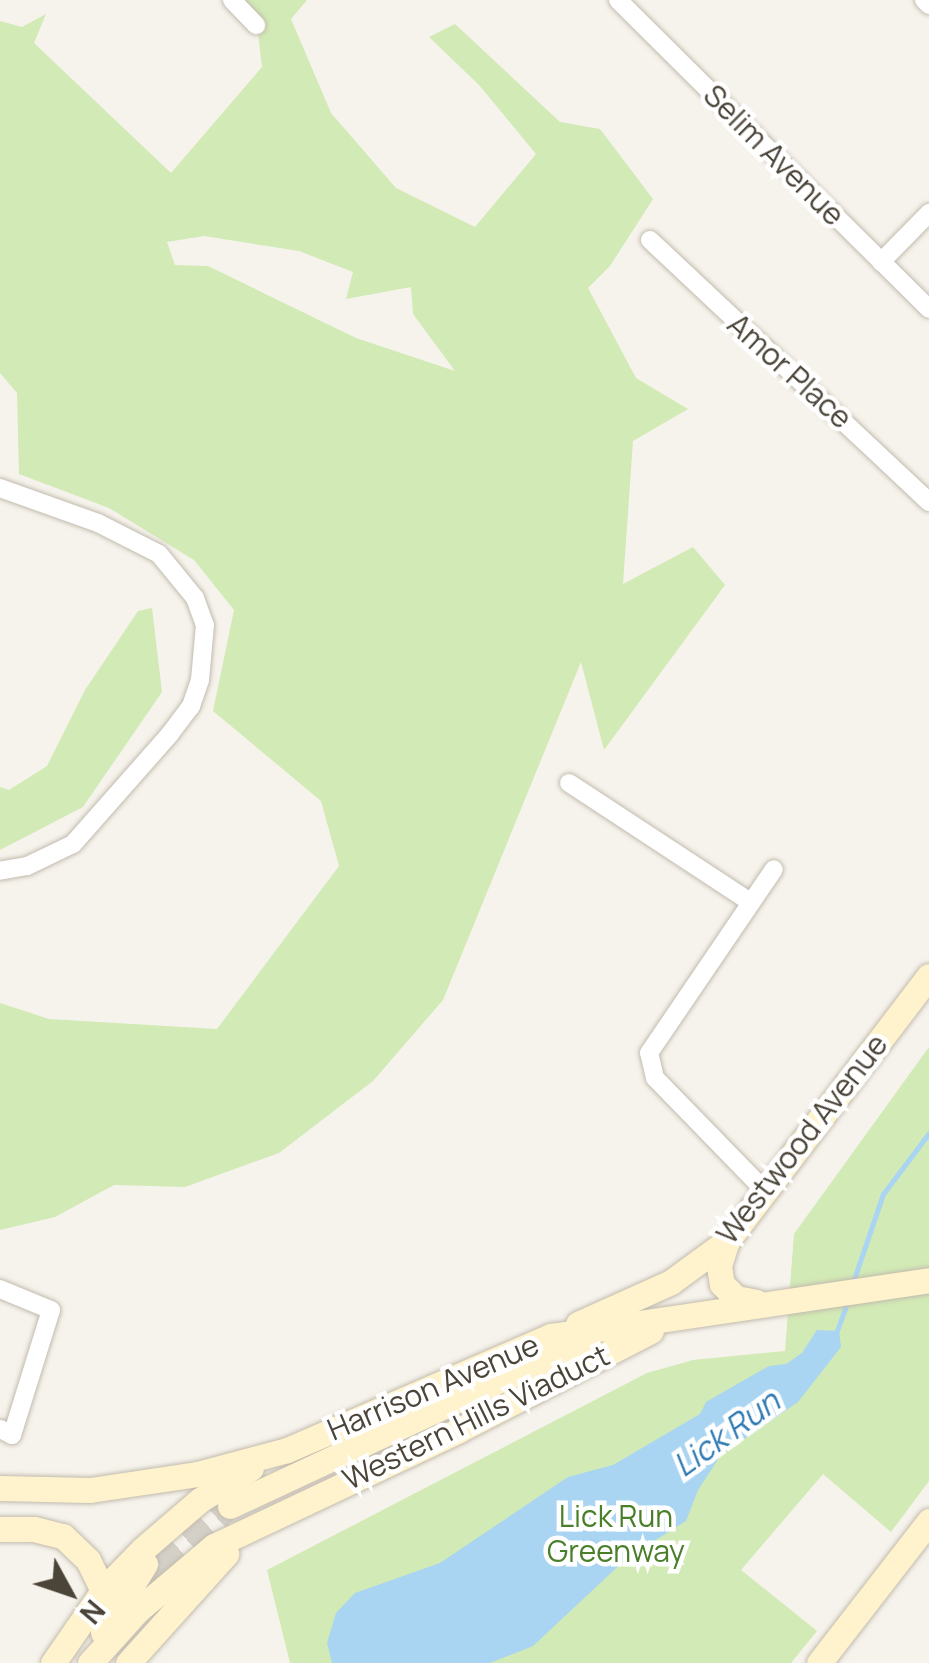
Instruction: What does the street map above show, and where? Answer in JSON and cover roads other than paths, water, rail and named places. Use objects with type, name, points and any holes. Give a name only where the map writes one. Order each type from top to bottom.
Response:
[{"type":"main road","name":"Westwood Avenue","points":[[551,1336],[666,1285],[726,1241],[929,976]]},
{"type":"main road","points":[[726,1241],[719,1266],[722,1284],[736,1298],[757,1302]]},
{"type":"main road","name":"Harrison Avenue","points":[[0,1488],[90,1490],[140,1486],[286,1450],[551,1336],[668,1322],[757,1302],[921,1281]]},
{"type":"main road","name":"Western Hills Viaduct","points":[[243,1534],[459,1430],[668,1322]]},
{"type":"main road","points":[[230,1506],[610,1328]]},
{"type":"main road","points":[[53,1663],[105,1588],[190,1508],[286,1450]]},
{"type":"main road","points":[[89,1663],[190,1508]]},
{"type":"main road","points":[[820,1663],[929,1520]]},
{"type":"main road","points":[[0,1529],[34,1529],[63,1536],[77,1547],[105,1588],[108,1630]]},
{"type":"main road","points":[[89,1663],[137,1611],[184,1569],[243,1534]]},
{"type":"main road","points":[[128,1663],[243,1534]]},
{"type":"street","points":[[232,0],[256,25]]},
{"type":"street","name":"Selim Avenue","points":[[618,0],[929,310]]},
{"type":"street","points":[[882,262],[929,213]]},
{"type":"street","name":"Amor Place","points":[[650,240],[929,502]]},
{"type":"street","points":[[0,488],[98,524],[159,554],[195,598],[205,625],[200,680],[191,706],[148,761],[74,844],[27,866],[0,871]]},
{"type":"street","points":[[569,783],[750,902]]},
{"type":"street","points":[[765,1191],[656,1078],[649,1062],[652,1044],[774,869]]},
{"type":"street","points":[[0,1289],[51,1310],[6,1432]]},
{"type":"water","points":[[817,1330],[839,1331],[841,1347],[798,1402],[721,1455],[698,1490],[686,1521],[627,1558],[533,1646],[490,1663],[332,1663],[327,1643],[336,1613],[355,1593],[440,1563],[568,1477],[613,1465],[700,1414],[706,1402],[769,1366],[786,1364],[802,1353]]},
{"type":"waterway","name":"Lick Run","points":[[852,1285],[883,1194],[929,1133]]},
{"type":"waterway","name":"Lick Run","points":[[835,1336],[848,1300]]},
{"type":"tunnel","points":[[127,1612],[162,1567],[230,1506]]},
{"type":"park label","name":"Lick Run Greenway","points":[[616,1533]]}]
